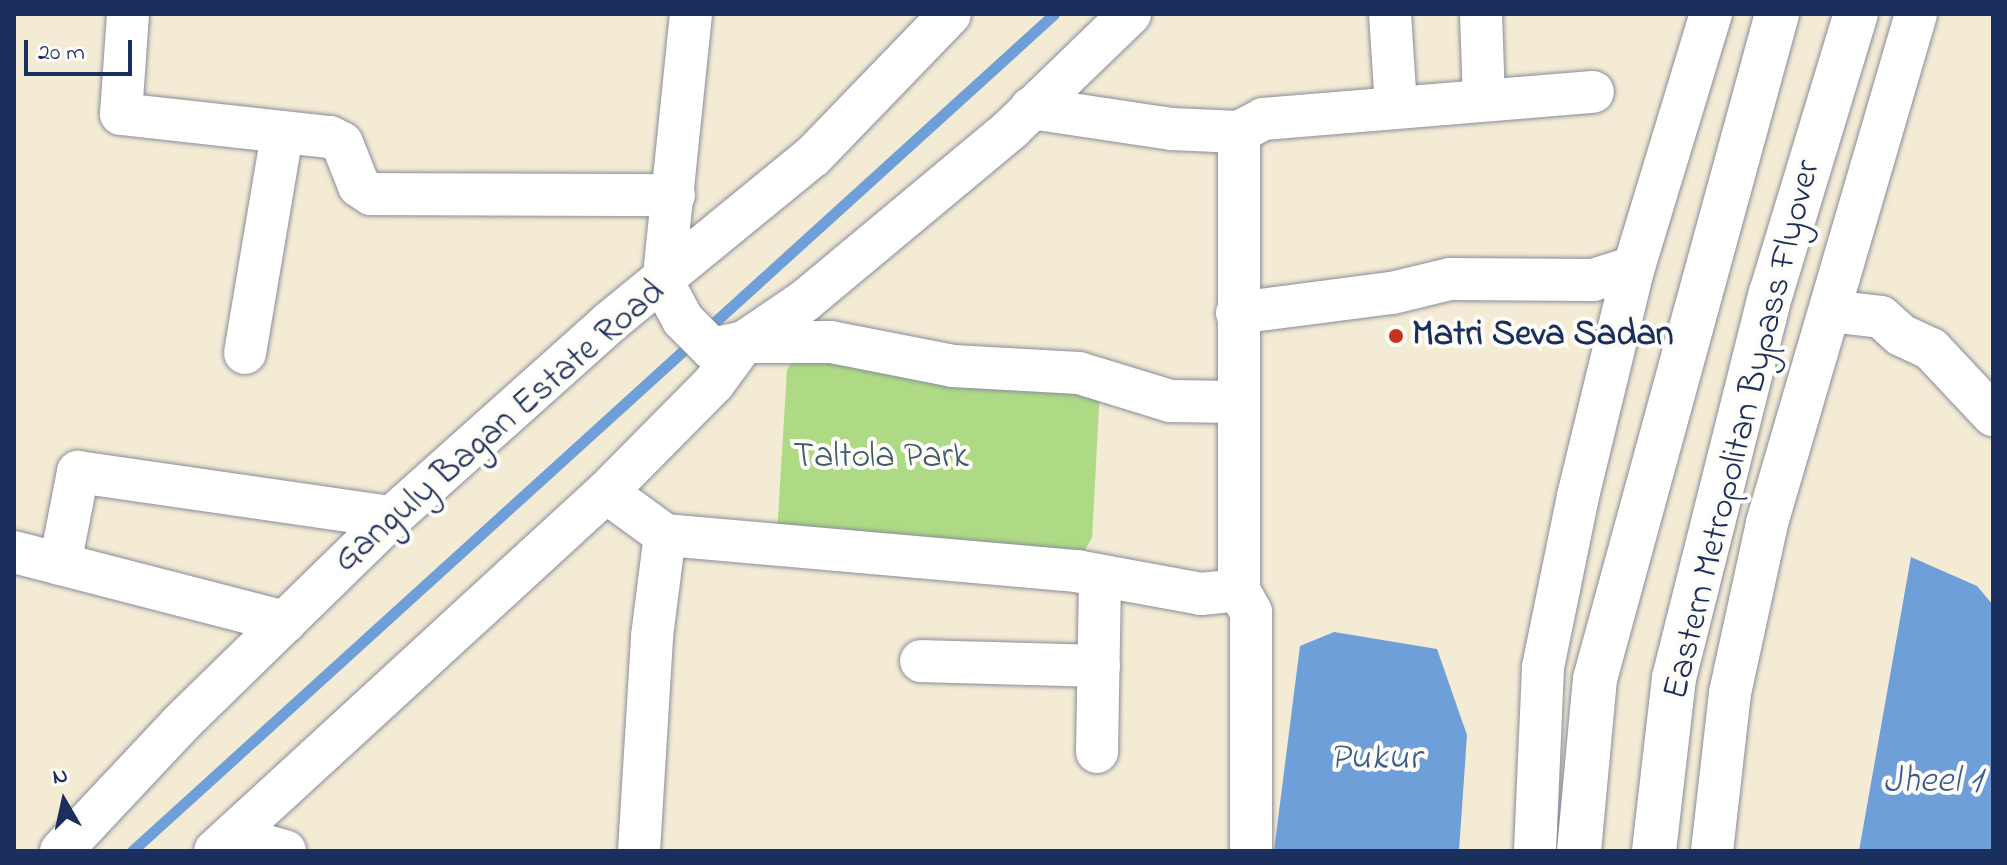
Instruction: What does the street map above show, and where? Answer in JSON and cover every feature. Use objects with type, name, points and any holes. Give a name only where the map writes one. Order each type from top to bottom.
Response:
[{"type":"main road","name":"Eastern Metropolitan Bypass Flyover","points":[[1579,851],[1595,679],[1674,377],[1777,14]]},
{"type":"main road","name":"Eastern Metropolitan Bypass Flyover","points":[[1654,851],[1674,678],[1771,293],[1856,14]]},
{"type":"street","points":[[128,14],[121,114],[282,135],[330,137],[342,143],[359,186],[371,194],[674,195]]},
{"type":"street","points":[[225,844],[606,492],[714,383],[713,337],[663,283],[691,14]]},
{"type":"street","name":"Ganguly Bagan Estate Road","points":[[61,851],[392,517],[610,322],[663,283],[813,156],[950,14]]},
{"type":"street","points":[[713,337],[806,300],[1031,108],[1130,14]]},
{"type":"street","points":[[1390,14],[1396,107]]},
{"type":"street","points":[[1481,14],[1484,99]]},
{"type":"street","points":[[1535,851],[1543,667],[1578,496],[1634,267],[1711,14]]},
{"type":"street","points":[[1712,851],[1730,693],[1763,539],[1830,311],[1924,15]]},
{"type":"street","points":[[1031,108],[1171,129],[1239,132],[1263,119],[1593,92]]},
{"type":"street","points":[[1239,132],[1239,590],[1251,612],[1251,851]]},
{"type":"street","points":[[245,353],[282,135]]},
{"type":"street","points":[[1237,313],[1392,293],[1450,279],[1593,280],[1634,267]]},
{"type":"street","points":[[1830,311],[1881,317],[1901,335],[1931,349],[1993,415]]},
{"type":"street","points":[[713,337],[831,342],[953,366],[1079,373],[1170,401],[1237,402]]},
{"type":"street","points":[[60,564],[78,472],[392,517]]},
{"type":"street","points":[[606,492],[665,535],[1100,576],[1201,594],[1239,590]]},
{"type":"street","points":[[639,851],[652,636],[665,535]]},
{"type":"street","points":[[14,552],[285,622]]},
{"type":"street","points":[[1097,752],[1100,576]]},
{"type":"street","points":[[921,661],[1099,666]]},
{"type":"street","points":[[225,844],[285,851]]},
{"type":"green space","name":"Taltola Park","points":[[795,357],[1100,390],[1092,538],[1077,563],[777,534],[787,370]]},
{"type":"water","name":"Jheel 1","points":[[1911,557],[1977,586],[1993,605],[1993,851],[1859,851]]},
{"type":"water","name":"Pukur","points":[[1334,632],[1437,649],[1467,735],[1459,851],[1274,851],[1300,646]]},
{"type":"waterway","points":[[132,851],[1054,14]]},
{"type":"place","name":"Matri Seva Sadan","points":[[1396,336]]}]
